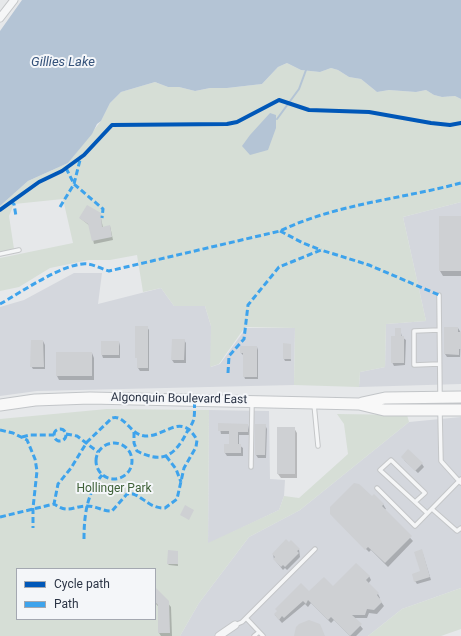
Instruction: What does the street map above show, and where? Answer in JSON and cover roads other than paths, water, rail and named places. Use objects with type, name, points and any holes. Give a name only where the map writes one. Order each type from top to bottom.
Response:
[{"type":"main road","name":"Algonquin Boulevard East","points":[[359,404],[385,398],[461,397]]},
{"type":"main road","name":"Algonquin Boulevard East","points":[[0,405],[35,400],[90,398],[252,400],[359,404],[384,410],[461,410]]},
{"type":"street","points":[[0,18],[14,0]]},
{"type":"street","points":[[218,636],[235,625]]},
{"type":"lane","points":[[0,254],[19,250]]},
{"type":"lane","points":[[377,488],[415,526],[460,481],[441,461],[439,295]]},
{"type":"lane","points":[[439,330],[414,331],[414,365],[439,364]]},
{"type":"lane","points":[[251,467],[252,400]]},
{"type":"lane","points":[[314,403],[318,446]]},
{"type":"lane","points":[[415,502],[425,493],[391,460],[380,470],[427,514]]},
{"type":"lane","points":[[432,509],[457,531],[461,528]]},
{"type":"lane","points":[[235,625],[246,618],[315,549]]},
{"type":"lane","points":[[246,618],[263,636]]},
{"type":"lane","points":[[254,636],[259,632]]},
{"type":"water","name":"Gillies Lake","points":[[22,0],[461,0],[461,99],[455,96],[442,97],[434,95],[426,90],[416,92],[389,90],[377,92],[361,79],[349,77],[338,70],[331,68],[320,72],[301,70],[287,63],[278,67],[262,84],[227,88],[210,88],[195,91],[179,87],[168,87],[155,82],[121,92],[110,103],[101,121],[97,124],[92,134],[68,163],[28,181],[0,206],[0,31]]},
{"type":"water","points":[[270,113],[276,115],[276,128],[268,150],[250,155],[242,146]]},
{"type":"waterway","points":[[277,119],[299,89],[306,70]]},
{"type":"park label","name":"Hollinger Park","points":[[114,489]]}]
